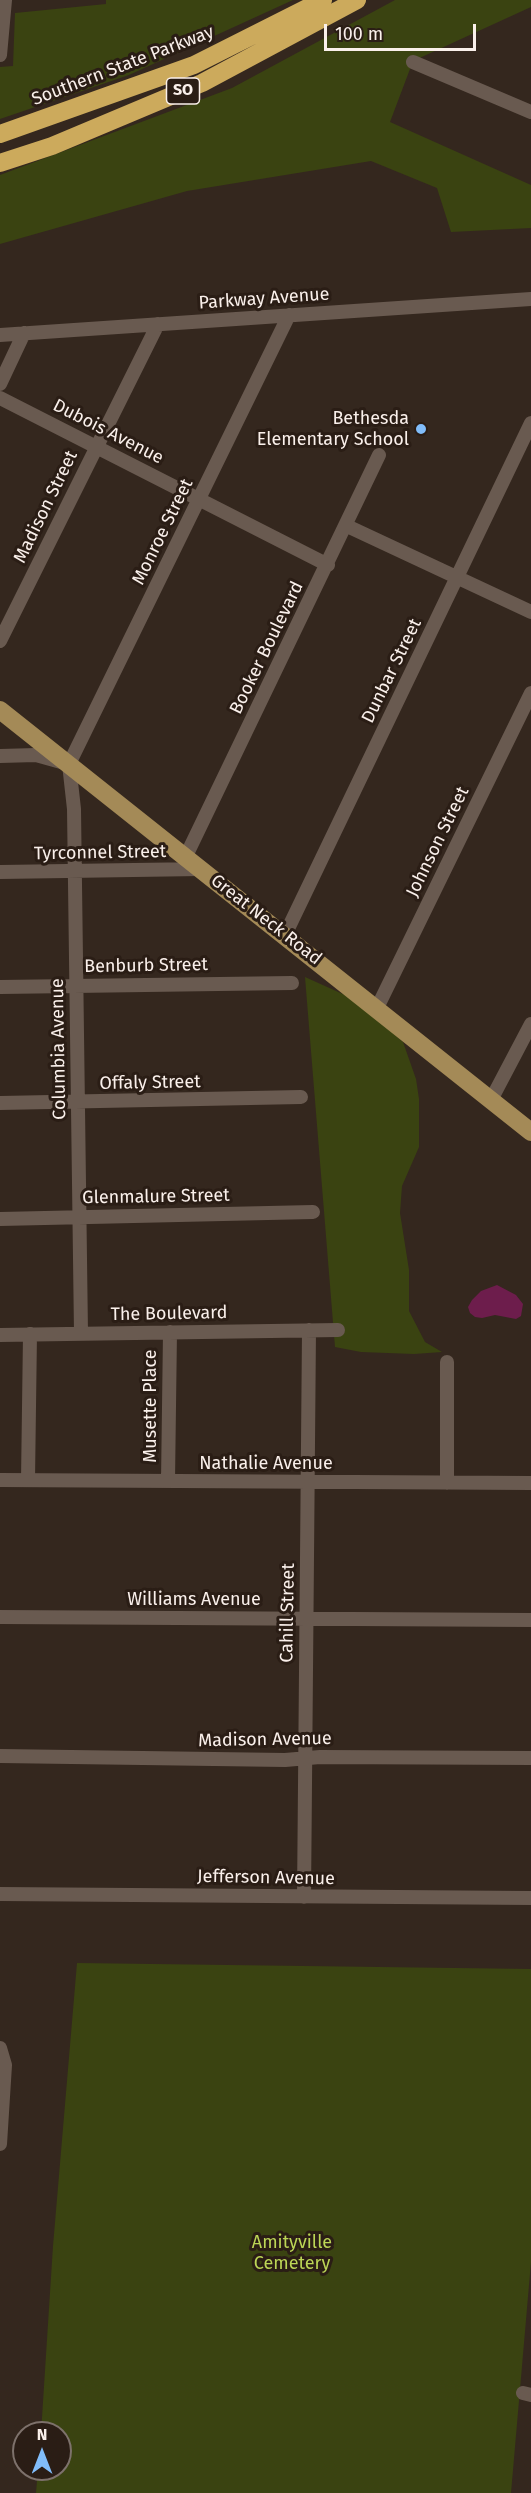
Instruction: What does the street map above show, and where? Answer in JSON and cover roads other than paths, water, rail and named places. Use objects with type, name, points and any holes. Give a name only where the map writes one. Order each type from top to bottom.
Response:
[{"type":"highway","name":"Southern State Parkway","points":[[0,134],[194,65],[323,0]]},
{"type":"highway","name":"SO","points":[[0,163],[52,146],[202,83],[357,0]]},
{"type":"main road","name":"Great Neck Road","points":[[0,710],[531,1132]]},
{"type":"street","points":[[0,55],[5,0]]},
{"type":"street","points":[[413,62],[531,112]]},
{"type":"street","name":"Parkway Avenue","points":[[0,334],[531,299]]},
{"type":"street","name":"Monroe Street","points":[[69,764],[289,315]]},
{"type":"street","name":"Madison Street","points":[[0,641],[158,324]]},
{"type":"street","points":[[0,384],[24,333]]},
{"type":"street","name":"Dubois Avenue","points":[[0,398],[328,566]]},
{"type":"street","name":"Dunbar Street","points":[[285,935],[531,423]]},
{"type":"street","name":"Booker Boulevard","points":[[186,856],[328,566],[379,455]]},
{"type":"street","points":[[347,526],[531,612]]},
{"type":"street","name":"Johnson Street","points":[[377,1008],[531,693]]},
{"type":"street","points":[[0,756],[36,755],[69,764]]},
{"type":"street","name":"Columbia Avenue","points":[[69,764],[74,804],[81,1333]]},
{"type":"street","name":"Tyrconnel Street","points":[[0,872],[201,869]]},
{"type":"street","name":"Benburb Street","points":[[0,987],[292,983]]},
{"type":"street","points":[[491,1100],[531,1024]]},
{"type":"street","name":"Offaly Street","points":[[0,1103],[301,1097]]},
{"type":"street","name":"Glenmalure Street","points":[[0,1219],[313,1212]]},
{"type":"street","name":"Cahill Street","points":[[304,1897],[309,1330]]},
{"type":"street","name":"The Boulevard","points":[[0,1335],[338,1330]]},
{"type":"street","name":"Musette Place","points":[[168,1481],[170,1332]]},
{"type":"street","points":[[28,1480],[30,1334]]},
{"type":"street","points":[[447,1362],[447,1483]]},
{"type":"street","name":"Nathalie Avenue","points":[[0,1480],[531,1483]]},
{"type":"street","name":"Williams Avenue","points":[[0,1617],[531,1620]]},
{"type":"street","name":"Madison Avenue","points":[[0,1756],[531,1758]]},
{"type":"street","name":"Jefferson Avenue","points":[[0,1894],[531,1898]]},
{"type":"street","points":[[0,2048],[5,2065],[0,2144]]},
{"type":"place","name":"Bethesda Elementary School","points":[[421,429]]},
{"type":"park label","name":"Amityville Cemetery","points":[[292,2253]]}]
